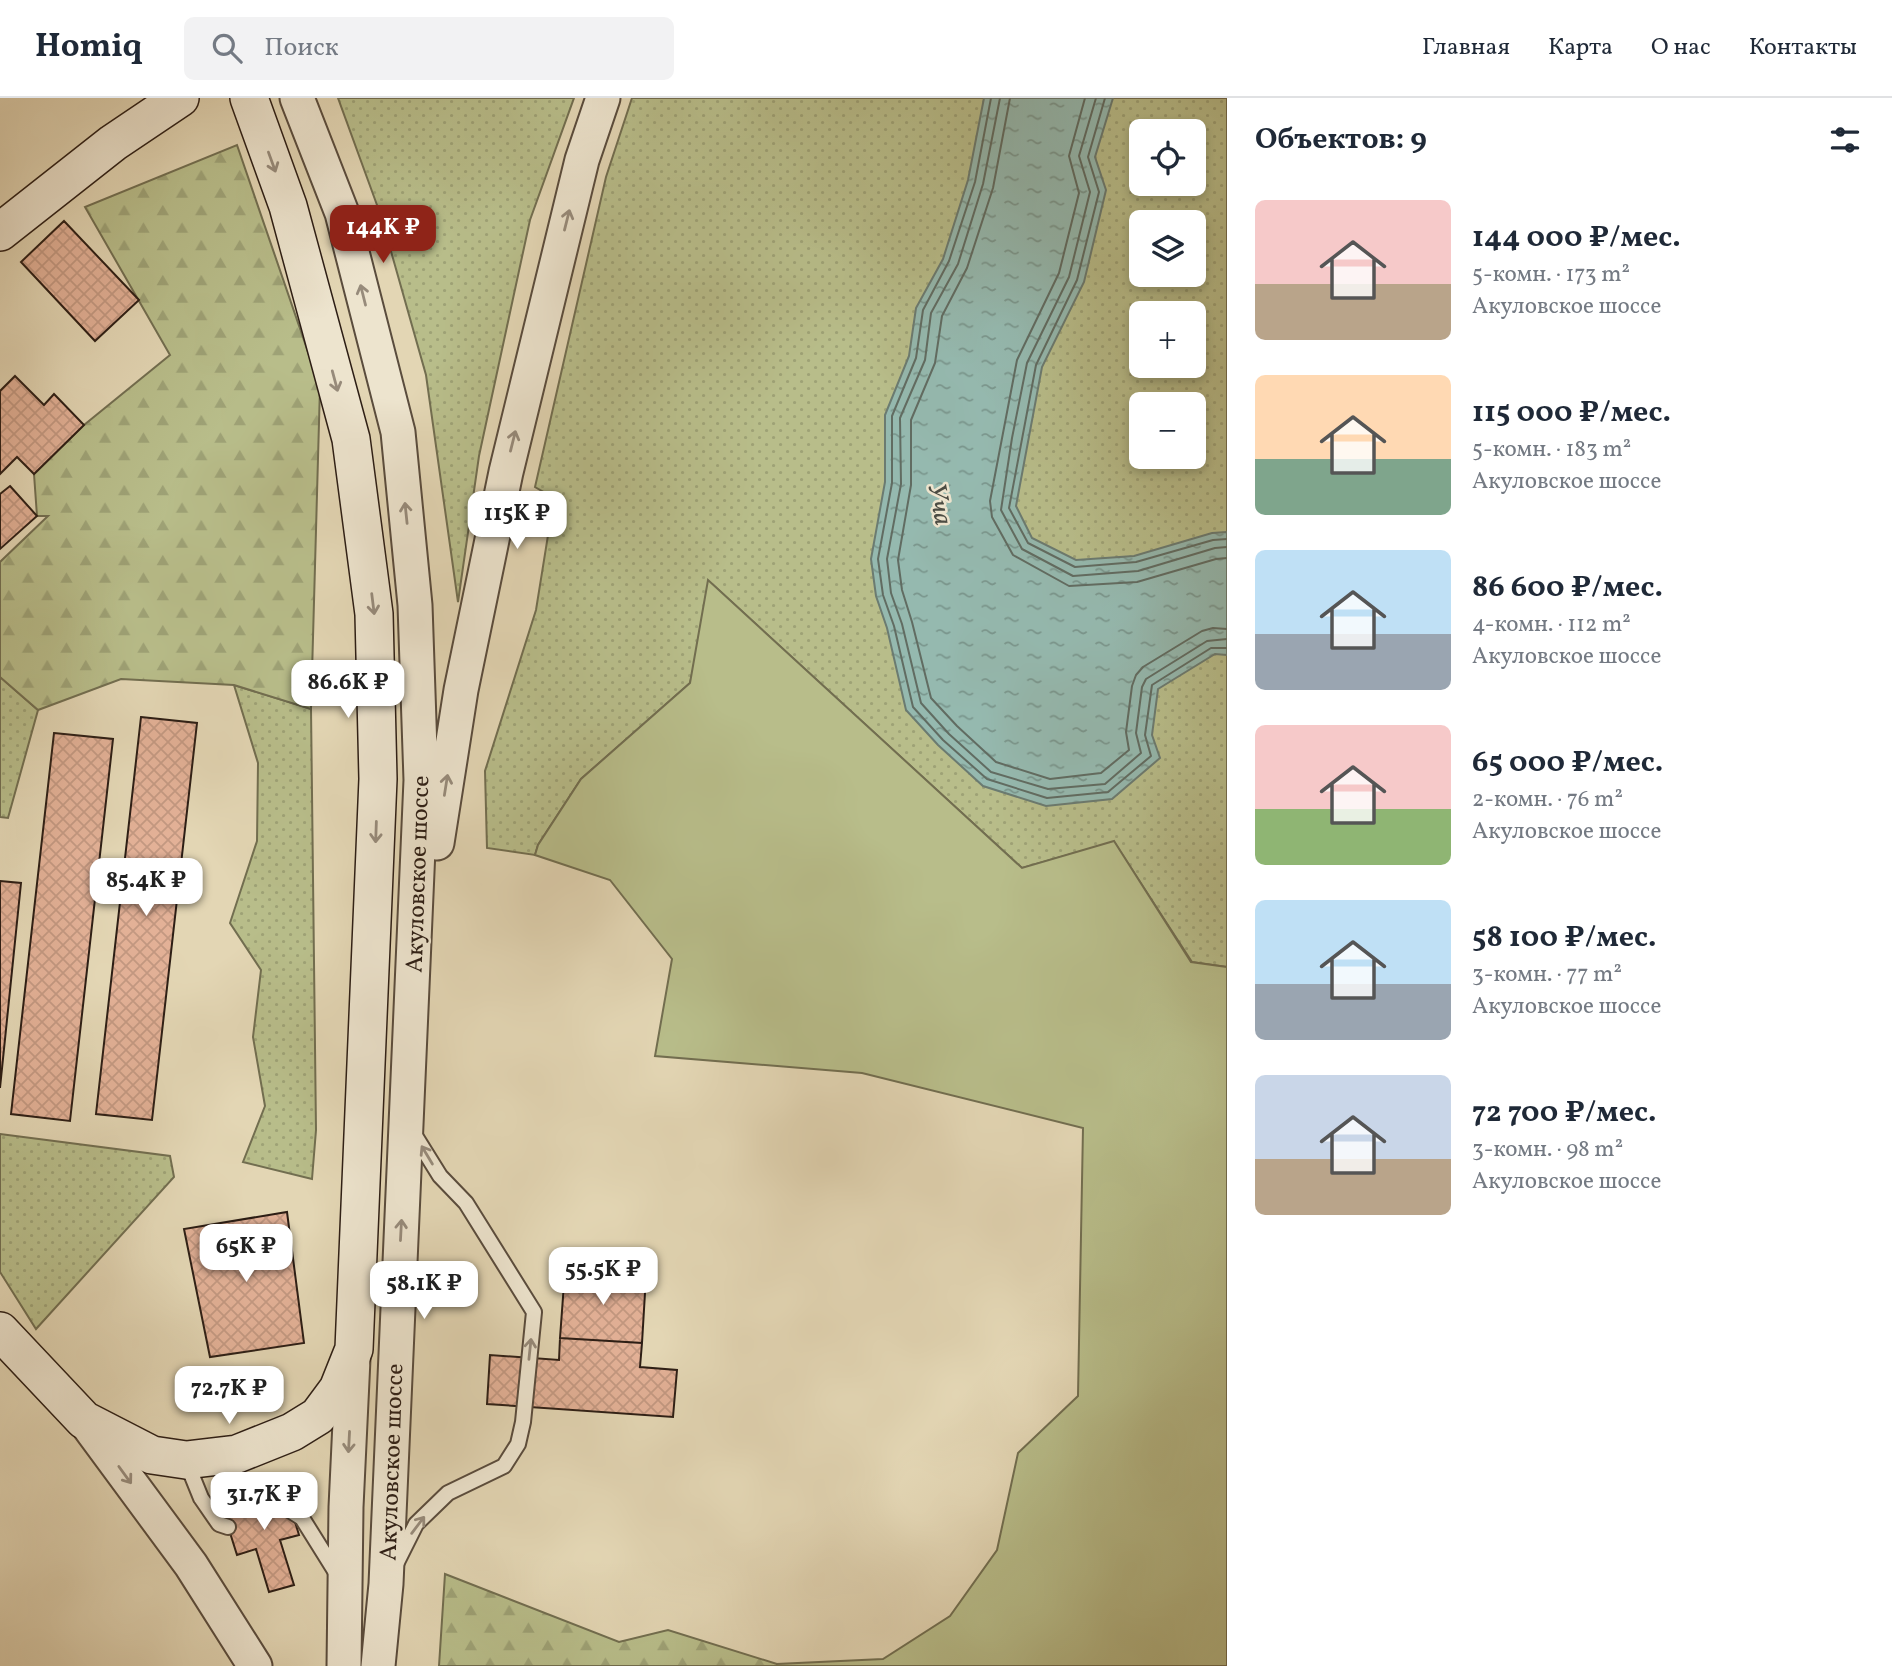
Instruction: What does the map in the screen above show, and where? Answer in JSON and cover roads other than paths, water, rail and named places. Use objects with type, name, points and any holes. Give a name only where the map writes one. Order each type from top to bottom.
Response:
[{"type":"main road","points":[[0,232],[113,143],[180,98]]},
{"type":"main road","name":"Акуловское шоссе","points":[[249,98],[288,206],[351,439],[374,614],[378,779],[354,1349]]},
{"type":"main road","points":[[0,1331],[84,1420],[152,1455],[186,1460],[237,1454],[292,1432],[317,1416],[338,1389],[354,1349]]},
{"type":"street","name":"Акуловское шоссе","points":[[297,98],[342,213],[398,432],[415,605],[421,766],[413,997],[386,1584],[378,1666]]},
{"type":"street","points":[[413,997],[461,690],[506,472],[582,160],[603,98]]},
{"type":"street","name":"Акуловское шоссе","points":[[344,1666],[345,1507],[354,1349]]},
{"type":"street","points":[[84,1420],[191,1565],[255,1666]]},
{"type":"lane","points":[[386,1584],[416,1524],[448,1493],[504,1466],[518,1444],[523,1422],[534,1312],[466,1203],[440,1176],[407,1122]]},
{"type":"lane","points":[[186,1460],[201,1498],[219,1524],[228,1527]]},
{"type":"lane","points":[[291,1511],[302,1518],[344,1585]]},
{"type":"water","name":"Уча","points":[[984,98],[1113,98],[1095,157],[1106,190],[1084,282],[1042,367],[1016,506],[1032,538],[1076,560],[1134,556],[1212,533],[1227,532],[1227,655],[1215,654],[1158,689],[1152,735],[1160,758],[1112,799],[1046,806],[983,786],[938,745],[906,710],[887,628],[876,596],[871,559],[885,482],[885,415],[909,356],[916,308],[943,259],[968,180]]}]
